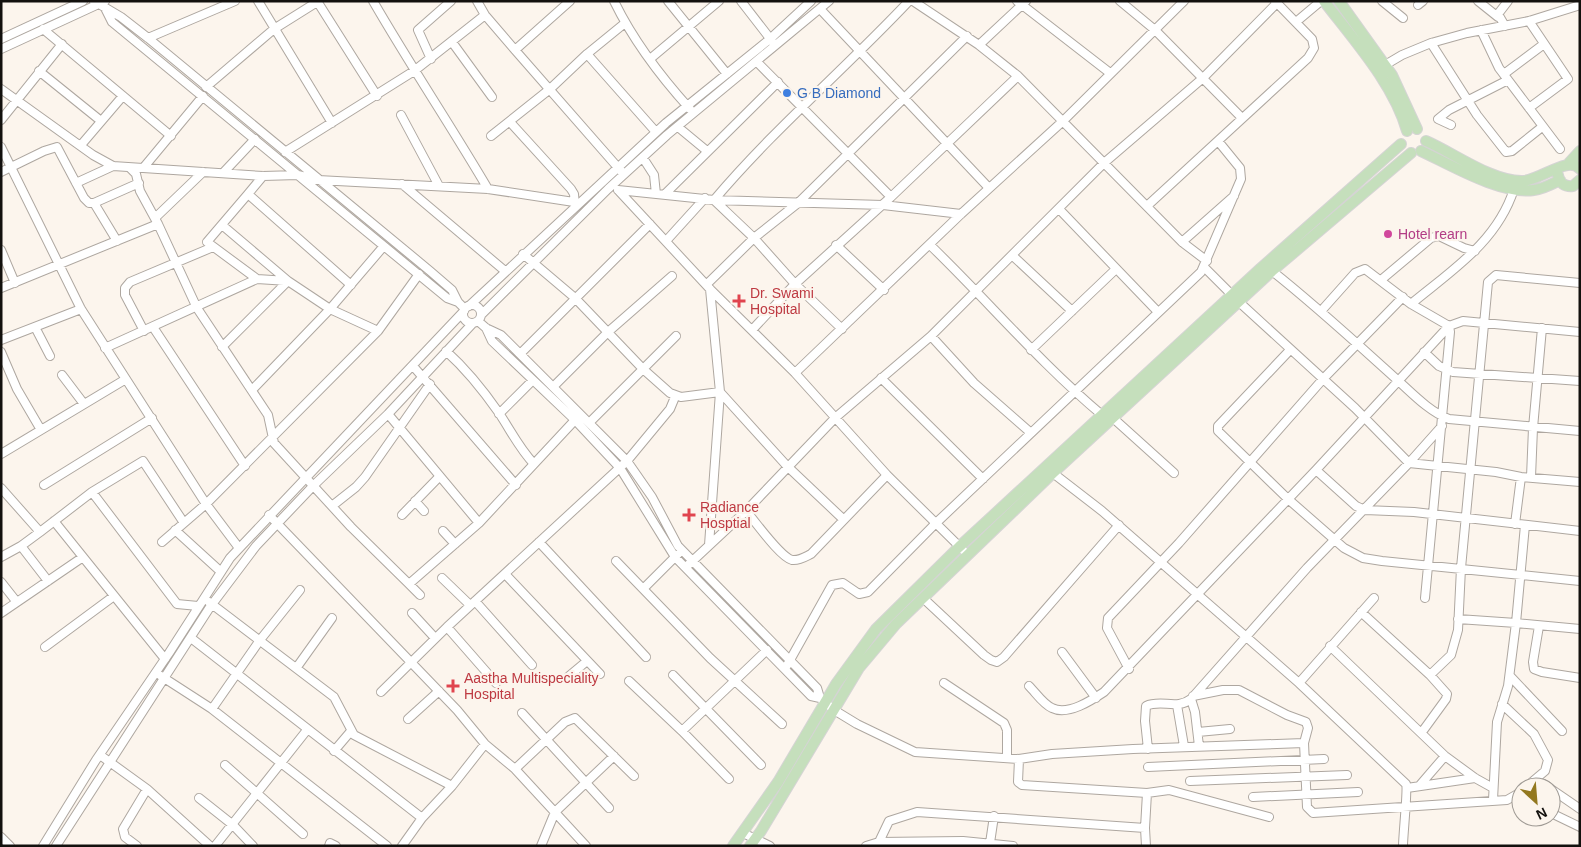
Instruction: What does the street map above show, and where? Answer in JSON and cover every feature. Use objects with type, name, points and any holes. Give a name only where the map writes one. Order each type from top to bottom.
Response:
[{"type":"main road","points":[[1323,1],[1375,70],[1412,130],[1424,134],[1426,141],[1492,173],[1511,179],[1529,180],[1560,169],[1569,163],[1580,151]]},
{"type":"main road","points":[[1339,1],[1385,65],[1410,109],[1412,130]]},
{"type":"main road","points":[[755,839],[822,700],[876,629],[959,547],[1113,418],[1235,299],[1401,144],[1402,138],[1412,130]]},
{"type":"main road","points":[[734,846],[783,784],[834,710],[859,668],[896,624],[968,555],[1102,415],[1235,299],[1272,271],[1416,152],[1426,141]]},
{"type":"main road","points":[[1401,144],[1404,149],[1416,152],[1486,181],[1514,189],[1534,190],[1560,180]]},
{"type":"main road","points":[[1569,163],[1580,169]]},
{"type":"main road","points":[[1560,169],[1560,180]]},
{"type":"main road","points":[[1560,180],[1566,185],[1578,184]]},
{"type":"street","points":[[1,39],[83,1]]},
{"type":"street","points":[[148,38],[234,1]]},
{"type":"street","points":[[258,1],[332,123]]},
{"type":"street","points":[[373,1],[414,72],[466,151],[488,189]]},
{"type":"street","points":[[431,59],[418,30],[451,1]]},
{"type":"street","points":[[477,1],[485,15],[624,174]]},
{"type":"street","points":[[614,1],[624,23],[650,59],[695,114]]},
{"type":"street","points":[[668,1],[727,74]]},
{"type":"street","points":[[650,59],[719,1]]},
{"type":"street","points":[[741,1],[776,46]]},
{"type":"street","points":[[43,846],[100,755],[183,632],[220,571],[239,548],[305,476],[366,416],[466,309],[575,204],[687,105],[770,39],[811,1]]},
{"type":"street","points":[[56,846],[212,606],[256,546],[314,485],[388,414],[446,351],[578,216],[678,127],[821,10],[829,1]]},
{"type":"street","points":[[714,200],[744,165],[860,53],[908,1]]},
{"type":"street","points":[[913,1],[980,45],[1018,76],[1206,264],[1235,299],[1365,418],[1410,463],[1521,477],[1580,482]]},
{"type":"street","points":[[1120,1],[1155,30],[1242,118]]},
{"type":"street","points":[[795,373],[884,290],[961,214],[1063,121],[1184,1]]},
{"type":"street","points":[[1296,22],[1323,1]]},
{"type":"street","points":[[1382,1],[1403,18]]},
{"type":"street","points":[[1478,1],[1498,17],[1505,26]]},
{"type":"street","points":[[1498,17],[1499,10],[1508,1]]},
{"type":"street","points":[[206,87],[274,29],[317,2],[377,96]]},
{"type":"street","points":[[515,50],[569,2]]},
{"type":"street","points":[[686,567],[746,511],[835,418],[931,336],[1104,163],[1203,78],[1276,2],[1312,39],[1314,48],[1308,58],[1147,206]]},
{"type":"street","points":[[980,45],[1022,3],[1110,73]]},
{"type":"street","points":[[100,4],[121,17],[148,38],[438,277],[454,292],[458,302]]},
{"type":"street","points":[[1,50],[100,4]]},
{"type":"street","points":[[100,4],[112,22],[204,96],[382,246],[448,298],[458,302],[466,309]]},
{"type":"street","points":[[1375,70],[1402,55],[1431,43],[1481,30],[1529,22],[1580,5]]},
{"type":"street","points":[[821,10],[989,188]]},
{"type":"street","points":[[285,152],[414,72],[485,15]]},
{"type":"street","points":[[1529,22],[1568,79],[1529,108]]},
{"type":"street","points":[[491,136],[550,89],[624,23]]},
{"type":"street","points":[[43,29],[171,136]]},
{"type":"street","points":[[1481,30],[1506,77],[1560,149]]},
{"type":"street","points":[[709,545],[720,392],[708,287],[754,238],[798,203],[967,36]]},
{"type":"street","points":[[452,42],[492,97]]},
{"type":"street","points":[[1431,43],[1468,100],[1506,152],[1512,151],[1542,126]]},
{"type":"street","points":[[1,120],[62,44]]},
{"type":"street","points":[[1451,125],[1438,119],[1506,77],[1544,44]]},
{"type":"street","points":[[587,54],[656,132]]},
{"type":"street","points":[[757,62],[891,197]]},
{"type":"street","points":[[39,71],[101,121]]},
{"type":"street","points":[[752,330],[794,284],[891,197],[1018,76]]},
{"type":"street","points":[[665,194],[778,82]]},
{"type":"street","points":[[1,89],[113,166],[263,176],[298,175],[318,180],[488,189],[575,204]]},
{"type":"street","points":[[80,145],[122,96]]},
{"type":"street","points":[[144,167],[204,96]]},
{"type":"street","points":[[401,115],[439,186]]},
{"type":"street","points":[[510,122],[571,189],[574,194],[578,216]]},
{"type":"street","points":[[678,127],[707,151]]},
{"type":"street","points":[[223,173],[255,139]]},
{"type":"street","points":[[785,669],[832,585],[843,583],[859,594],[868,592],[935,524],[1206,264],[1241,179],[1240,168],[1218,141]]},
{"type":"street","points":[[1,147],[81,309],[206,504],[239,548]]},
{"type":"street","points":[[1,172],[44,151],[58,147],[84,198],[89,202],[94,203],[139,183]]},
{"type":"street","points":[[643,158],[654,175],[656,194]]},
{"type":"street","points":[[76,183],[113,166]]},
{"type":"street","points":[[130,168],[136,174],[140,191],[157,221],[175,264],[197,308],[271,421],[272,438],[278,448],[351,527],[420,595]]},
{"type":"street","points":[[1,288],[117,242],[157,221],[203,172]]},
{"type":"street","points":[[257,280],[209,245],[208,239],[263,176]]},
{"type":"street","points":[[402,184],[505,271]]},
{"type":"street","points":[[596,187],[714,200],[882,205],[961,214]]},
{"type":"street","points":[[1411,304],[1475,251],[1501,221],[1514,189]]},
{"type":"street","points":[[619,191],[708,287],[795,373],[887,476],[968,555]]},
{"type":"street","points":[[248,194],[351,285]]},
{"type":"street","points":[[1182,242],[1235,195]]},
{"type":"street","points":[[666,241],[705,198]]},
{"type":"street","points":[[714,200],[754,238],[794,284],[842,329]]},
{"type":"street","points":[[94,203],[117,242]]},
{"type":"street","points":[[1059,209],[1158,312]]},
{"type":"street","points":[[222,224],[288,281],[330,309],[378,331]]},
{"type":"street","points":[[520,354],[650,224]]},
{"type":"street","points":[[1381,280],[1431,238],[1439,236],[1475,251]]},
{"type":"street","points":[[836,245],[884,290]]},
{"type":"street","points":[[930,245],[977,291],[1031,350],[1074,392],[1102,415]]},
{"type":"street","points":[[252,390],[330,309],[382,246]]},
{"type":"street","points":[[144,331],[125,295],[125,288],[130,282],[213,247]]},
{"type":"street","points":[[1,250],[15,283]]},
{"type":"street","points":[[523,254],[575,298],[643,369],[675,397],[720,392]]},
{"type":"street","points":[[1013,256],[1072,311]]},
{"type":"street","points":[[1031,350],[1116,269]]},
{"type":"street","points":[[1322,310],[1355,273],[1361,270],[1369,270],[1411,304],[1449,326]]},
{"type":"street","points":[[1272,271],[1322,310],[1398,380],[1442,416],[1533,428],[1580,431]]},
{"type":"street","points":[[162,542],[206,504],[245,466],[378,331],[419,274]]},
{"type":"street","points":[[1430,675],[1451,655],[1458,630],[1461,568],[1488,282],[1496,275],[1580,282]]},
{"type":"street","points":[[553,386],[608,332],[672,276]]},
{"type":"street","points":[[105,348],[257,280],[288,281]]},
{"type":"street","points":[[222,347],[288,281]]},
{"type":"street","points":[[1129,669],[1107,628],[1106,622],[1323,379],[1403,297]]},
{"type":"street","points":[[466,309],[477,307],[477,320]]},
{"type":"street","points":[[1,340],[81,309]]},
{"type":"street","points":[[466,309],[465,320],[477,320],[486,328],[498,332],[628,461],[641,479],[672,538],[817,688],[822,700]]},
{"type":"street","points":[[1029,686],[1048,705],[1060,710],[1067,710],[1096,698],[1129,669],[1449,326],[1463,321],[1580,332]]},
{"type":"street","points":[[1424,598],[1429,565],[1442,426],[1449,326]]},
{"type":"street","points":[[35,327],[50,356]]},
{"type":"street","points":[[153,327],[245,466]]},
{"type":"street","points":[[486,328],[492,341],[575,420],[620,468],[675,557],[811,696],[822,700],[834,710],[907,750],[1019,759],[1052,754],[1184,746],[1304,743]]},
{"type":"street","points":[[1531,478],[1533,428],[1539,379],[1542,328]]},
{"type":"street","points":[[589,423],[676,336]]},
{"type":"street","points":[[931,336],[974,383],[1031,433]]},
{"type":"street","points":[[1290,350],[1218,426],[1218,431],[1288,499],[1344,548],[1363,558],[1580,581]]},
{"type":"street","points":[[446,351],[469,372],[499,414],[516,443],[534,464]]},
{"type":"street","points":[[1,352],[16,389],[41,430]]},
{"type":"street","points":[[1424,352],[1445,370],[1580,381]]},
{"type":"street","points":[[413,366],[516,486]]},
{"type":"street","points":[[62,375],[84,404]]},
{"type":"street","points":[[881,378],[983,479]]},
{"type":"street","points":[[1,454],[126,379]]},
{"type":"street","points":[[499,414],[534,380]]},
{"type":"street","points":[[332,506],[356,487],[430,384]]},
{"type":"street","points":[[720,392],[787,466],[843,519]]},
{"type":"street","points":[[381,692],[435,638],[628,461],[670,409],[675,397]]},
{"type":"street","points":[[388,414],[479,523]]},
{"type":"street","points":[[44,485],[152,418]]},
{"type":"street","points":[[1113,418],[1174,473]]},
{"type":"street","points":[[409,584],[479,523],[516,486],[575,420]]},
{"type":"street","points":[[1192,698],[1335,540],[1410,463],[1442,426]]},
{"type":"street","points":[[1,557],[21,546],[92,492],[143,461],[184,523]]},
{"type":"street","points":[[1049,470],[1119,525],[1245,638],[1299,683],[1408,788]]},
{"type":"street","points":[[1316,470],[1356,506],[1365,510],[1433,514],[1580,531]]},
{"type":"street","points":[[746,511],[782,553],[791,560],[801,559],[811,554],[843,519],[887,476]]},
{"type":"street","points":[[1515,524],[1521,477]]},
{"type":"street","points":[[402,515],[440,478]]},
{"type":"street","points":[[92,492],[177,604],[198,606]]},
{"type":"street","points":[[3,494],[40,532]]},
{"type":"street","points":[[415,502],[424,511]]},
{"type":"street","points":[[270,515],[457,710],[485,744],[515,769],[586,846]]},
{"type":"street","points":[[54,521],[165,659]]},
{"type":"street","points":[[923,598],[984,655],[997,662],[1004,658],[1119,525]]},
{"type":"street","points":[[1493,800],[1497,722],[1510,676],[1525,525]]},
{"type":"street","points":[[175,530],[220,571]]},
{"type":"street","points":[[442,530],[455,544]]},
{"type":"street","points":[[539,542],[646,657]]},
{"type":"street","points":[[21,546],[48,581]]},
{"type":"street","points":[[644,588],[682,550]]},
{"type":"street","points":[[1,613],[83,557]]},
{"type":"street","points":[[616,562],[734,680],[782,724]]},
{"type":"street","points":[[505,574],[600,674]]},
{"type":"street","points":[[442,578],[473,603],[532,665]]},
{"type":"street","points":[[1,582],[16,601]]},
{"type":"street","points":[[212,709],[260,640],[300,590]]},
{"type":"street","points":[[45,648],[114,596]]},
{"type":"street","points":[[204,598],[212,606],[297,667],[334,697],[351,731],[359,738],[452,786]]},
{"type":"street","points":[[1299,683],[1374,598]]},
{"type":"street","points":[[1361,612],[1430,675],[1447,694],[1446,699],[1422,732]]},
{"type":"street","points":[[412,614],[435,638]]},
{"type":"street","points":[[297,667],[332,618]]},
{"type":"street","points":[[1458,619],[1580,629]]},
{"type":"street","points":[[1539,626],[1533,662],[1534,669],[1580,678]]},
{"type":"street","points":[[447,627],[496,683]]},
{"type":"street","points":[[193,635],[236,674],[422,818]]},
{"type":"street","points":[[1330,646],[1445,756],[1475,778],[1493,788]]},
{"type":"street","points":[[682,731],[767,650]]},
{"type":"street","points":[[1062,652],[1096,698]]},
{"type":"street","points":[[569,676],[586,661]]},
{"type":"street","points":[[156,672],[212,709],[387,846]]},
{"type":"street","points":[[673,675],[761,764]]},
{"type":"street","points":[[1510,676],[1562,731]]},
{"type":"street","points":[[629,681],[729,779]]},
{"type":"street","points":[[944,683],[1004,723],[1007,730],[1007,758]]},
{"type":"street","points":[[1148,749],[1145,721],[1146,706],[1167,703],[1177,705],[1192,698],[1231,689],[1238,690],[1287,715],[1303,719],[1308,728],[1304,743],[1307,807],[1313,813],[1404,808],[1511,798]]},
{"type":"street","points":[[408,718],[439,691]]},
{"type":"street","points":[[1192,698],[1199,746]]},
{"type":"street","points":[[1502,704],[1534,734],[1545,752],[1548,766],[1538,777]]},
{"type":"street","points":[[1177,705],[1184,746]]},
{"type":"street","points":[[522,713],[609,808]]},
{"type":"street","points":[[515,769],[565,722],[575,718],[634,776]]},
{"type":"street","points":[[1198,732],[1230,729]]},
{"type":"street","points":[[215,846],[257,796],[307,730]]},
{"type":"street","points":[[334,750],[351,731]]},
{"type":"street","points":[[402,846],[422,818],[452,786],[485,744]]},
{"type":"street","points":[[100,755],[147,789],[210,846]]},
{"type":"street","points":[[541,846],[556,812],[614,756]]},
{"type":"street","points":[[1420,785],[1445,756]]},
{"type":"street","points":[[1019,759],[1018,779],[1027,786],[1147,793],[1169,790],[1269,817]]},
{"type":"street","points":[[1148,767],[1324,759]]},
{"type":"street","points":[[225,765],[257,796],[303,834]]},
{"type":"street","points":[[1190,781],[1347,775]]},
{"type":"street","points":[[1408,788],[1475,778]]},
{"type":"street","points":[[1403,846],[1404,808],[1408,788]]},
{"type":"street","points":[[138,846],[125,837],[123,829],[147,789]]},
{"type":"street","points":[[1253,797],[1358,792]]},
{"type":"street","points":[[1146,846],[1147,793]]},
{"type":"street","points":[[1561,796],[1580,809]]},
{"type":"street","points":[[199,798],[232,824],[253,846]]},
{"type":"street","points":[[880,844],[889,821],[911,813],[994,816],[1145,828]]},
{"type":"street","points":[[990,843],[994,816]]},
{"type":"street","points":[[1561,818],[1580,827]]},
{"type":"street","points":[[746,830],[755,839],[770,846]]},
{"type":"street","points":[[1,837],[10,846]]},
{"type":"street","points":[[329,846],[330,843],[336,846]]},
{"type":"street","points":[[866,846],[880,844],[990,843],[1013,846]]},
{"type":"place","name":"G B Diamond","points":[[787,93]]},
{"type":"place","name":"Hotel rearn","points":[[1388,234]]},
{"type":"place","name":"Dr. Swami Hospital","points":[[739,301]]},
{"type":"place","name":"Radiance Hosptial","points":[[689,515]]},
{"type":"place","name":"Aastha Multispeciality Hospital","points":[[453,686]]}]
